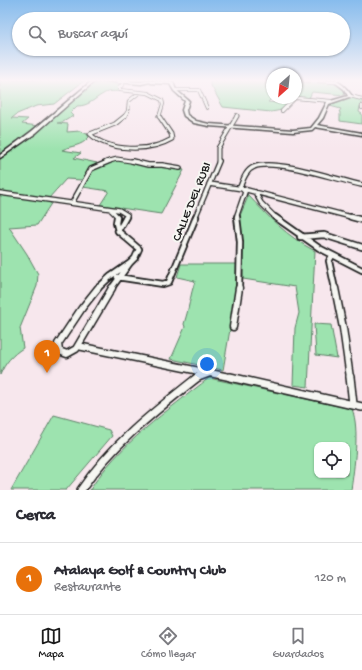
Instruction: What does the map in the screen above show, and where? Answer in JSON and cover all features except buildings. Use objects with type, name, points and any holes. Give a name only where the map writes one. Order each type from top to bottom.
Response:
[{"type":"main road","points":[[0,157],[34,132],[68,103]]},
{"type":"street","points":[[127,103],[128,110],[126,115],[107,128],[91,133],[90,136],[93,139],[106,144],[134,147],[152,147],[170,141],[172,136],[159,118],[163,103]]},
{"type":"street","points":[[186,103],[184,110],[185,115],[190,119],[209,125],[305,131],[312,129],[315,126],[328,103]]},
{"type":"street","points":[[205,103],[207,108]]},
{"type":"street","points":[[282,111],[289,104]]},
{"type":"street","name":"CALLE DEL RUBI","points":[[120,278],[166,284],[171,279],[219,160],[217,152],[218,148],[237,115]]},
{"type":"street","points":[[315,126],[362,134]]},
{"type":"street","points":[[72,203],[91,169],[104,162],[117,159],[180,168]]},
{"type":"street","points":[[233,327],[240,285],[240,242],[237,215],[245,196],[243,189],[240,187],[247,172],[254,167],[262,165],[277,165],[362,185]]},
{"type":"street","points":[[209,184],[243,189],[362,220]]},
{"type":"street","points":[[255,192],[264,206],[277,220],[332,256],[362,270]]},
{"type":"street","points":[[0,193],[119,210],[126,214],[118,231]]},
{"type":"street","points":[[108,209],[112,210],[117,216],[116,223],[118,231],[139,249],[139,253],[120,278],[78,346],[74,351],[67,354],[61,353],[57,347],[84,303],[112,276],[131,262]]},
{"type":"street","points":[[300,236],[319,233],[330,235],[362,247]]},
{"type":"street","points":[[332,256],[329,261],[343,328],[353,404]]},
{"type":"street","points":[[112,276],[120,278]]},
{"type":"street","points":[[78,346],[362,406]]},
{"type":"street","points":[[81,490],[106,458],[141,424],[199,377],[210,373]]},
{"type":"green space","points":[[0,103],[55,103],[36,106],[17,114],[12,118],[28,119],[22,124],[39,126],[0,155]]},
{"type":"green space","points":[[70,103],[90,103],[77,106],[70,113],[73,116],[63,122],[57,123],[68,124],[67,132],[80,131],[87,134],[89,137],[83,143],[62,150],[81,153],[74,158],[97,163],[90,168],[82,180],[66,179],[48,199],[0,192],[0,159]]},
{"type":"green space","points":[[221,103],[287,104],[282,110],[271,112],[223,107]]},
{"type":"green space","points":[[333,103],[362,103],[359,112],[362,114],[362,124],[340,121],[339,112],[341,109],[330,106]]},
{"type":"green space","points":[[122,160],[184,170],[161,214],[100,205],[109,191],[83,187],[94,170],[102,164]]},
{"type":"green space","points":[[247,194],[295,239],[315,251],[308,387],[293,385],[295,328],[299,313],[295,287],[243,279],[242,234],[239,218],[247,199]]},
{"type":"green space","points":[[0,195],[52,202],[37,225],[9,227],[38,274],[37,286],[20,328],[23,348],[15,353],[9,360],[0,375]]},
{"type":"green space","points":[[181,264],[238,264],[237,289],[223,370],[171,359],[185,327],[184,324],[195,281],[177,277]]},
{"type":"green space","points":[[314,324],[331,325],[337,358],[316,355]]},
{"type":"green space","points":[[209,378],[352,409],[356,427],[356,438],[351,490],[90,490],[114,459],[161,416]]},
{"type":"green space","points":[[54,415],[109,430],[112,436],[66,490],[11,490]]},
{"type":"place","name":"Atalaya Golf & Country Club","points":[[47,373]]}]
